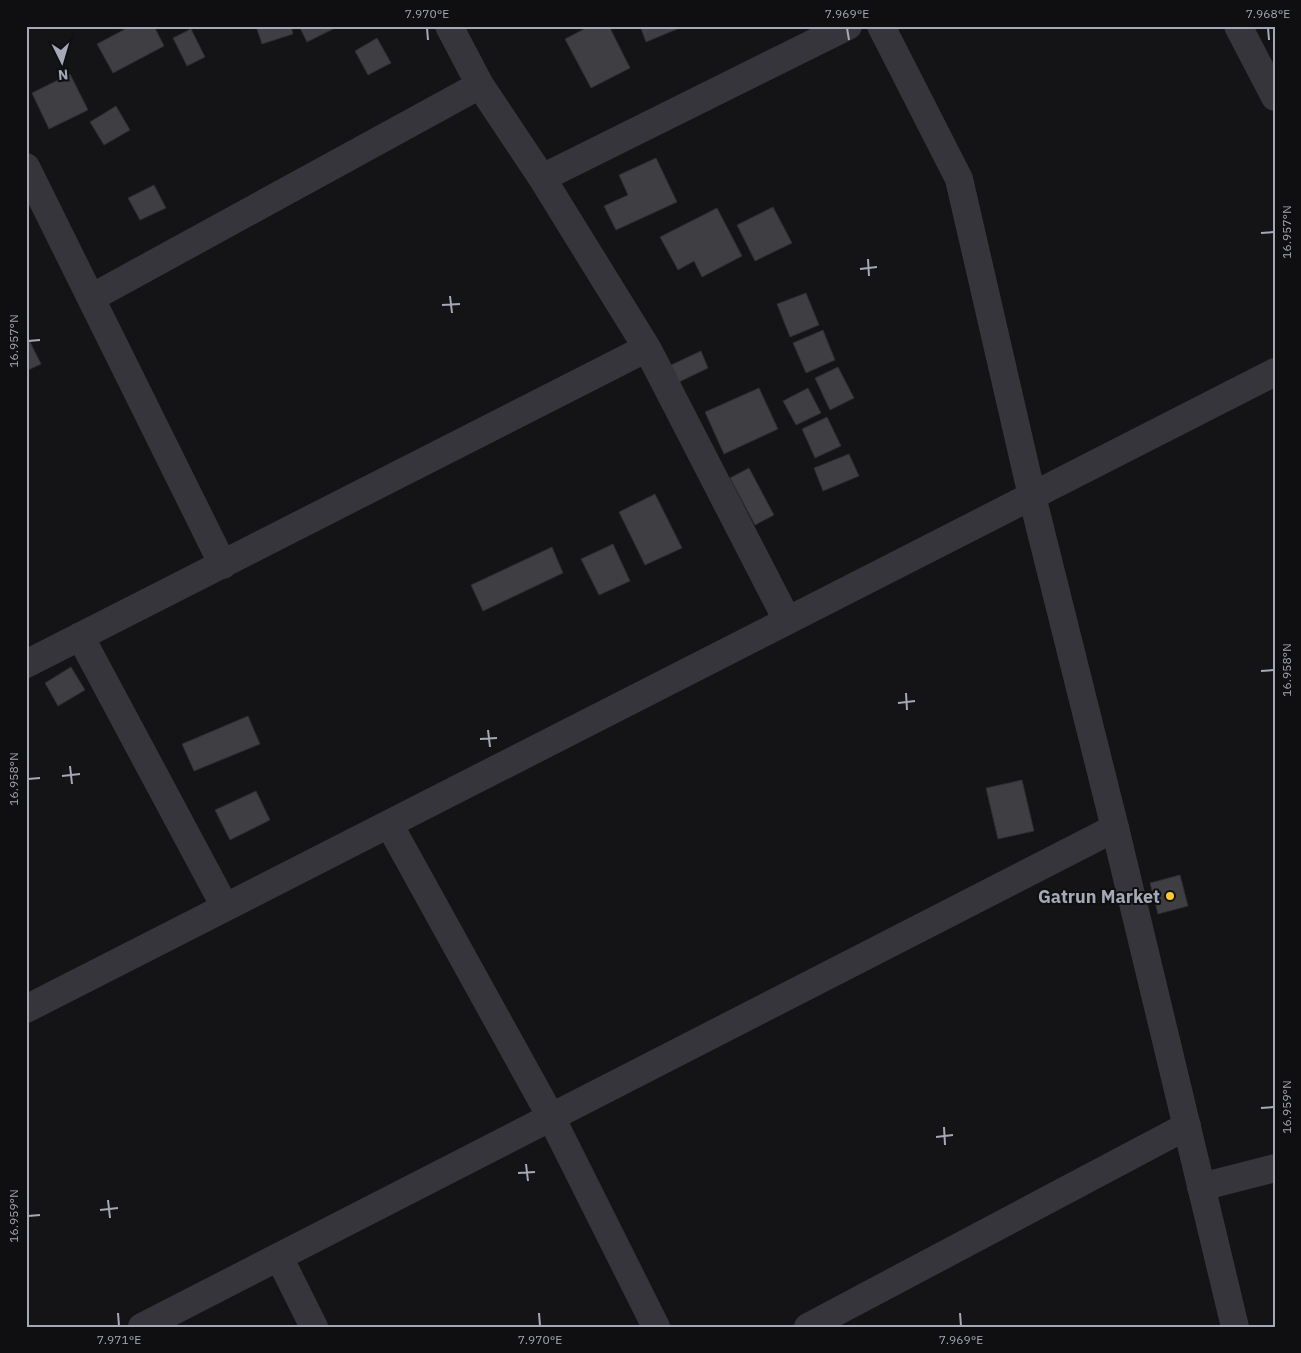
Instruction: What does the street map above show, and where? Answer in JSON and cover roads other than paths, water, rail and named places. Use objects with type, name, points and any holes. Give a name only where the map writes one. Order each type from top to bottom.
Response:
[{"type":"street","points":[[449,26],[480,85],[542,178],[647,348],[787,620]]},
{"type":"street","points":[[542,178],[848,26]]},
{"type":"street","points":[[881,26],[959,178],[1032,496],[1115,828],[1235,1327]]},
{"type":"street","points":[[1238,26],[1275,97]]},
{"type":"street","points":[[91,298],[480,85]]},
{"type":"street","points":[[26,167],[223,565]]},
{"type":"street","points":[[26,664],[647,348]]},
{"type":"street","points":[[26,1009],[1275,372]]},
{"type":"street","points":[[80,636],[225,908]]},
{"type":"street","points":[[389,824],[550,1117],[656,1327]]},
{"type":"street","points":[[142,1327],[1115,828]]},
{"type":"street","points":[[808,1327],[1187,1126]]},
{"type":"street","points":[[1202,1187],[1275,1168]]},
{"type":"street","points":[[280,1256],[314,1327]]},
{"type":"place","name":"Gatrun Market","points":[[1170,896]]}]
